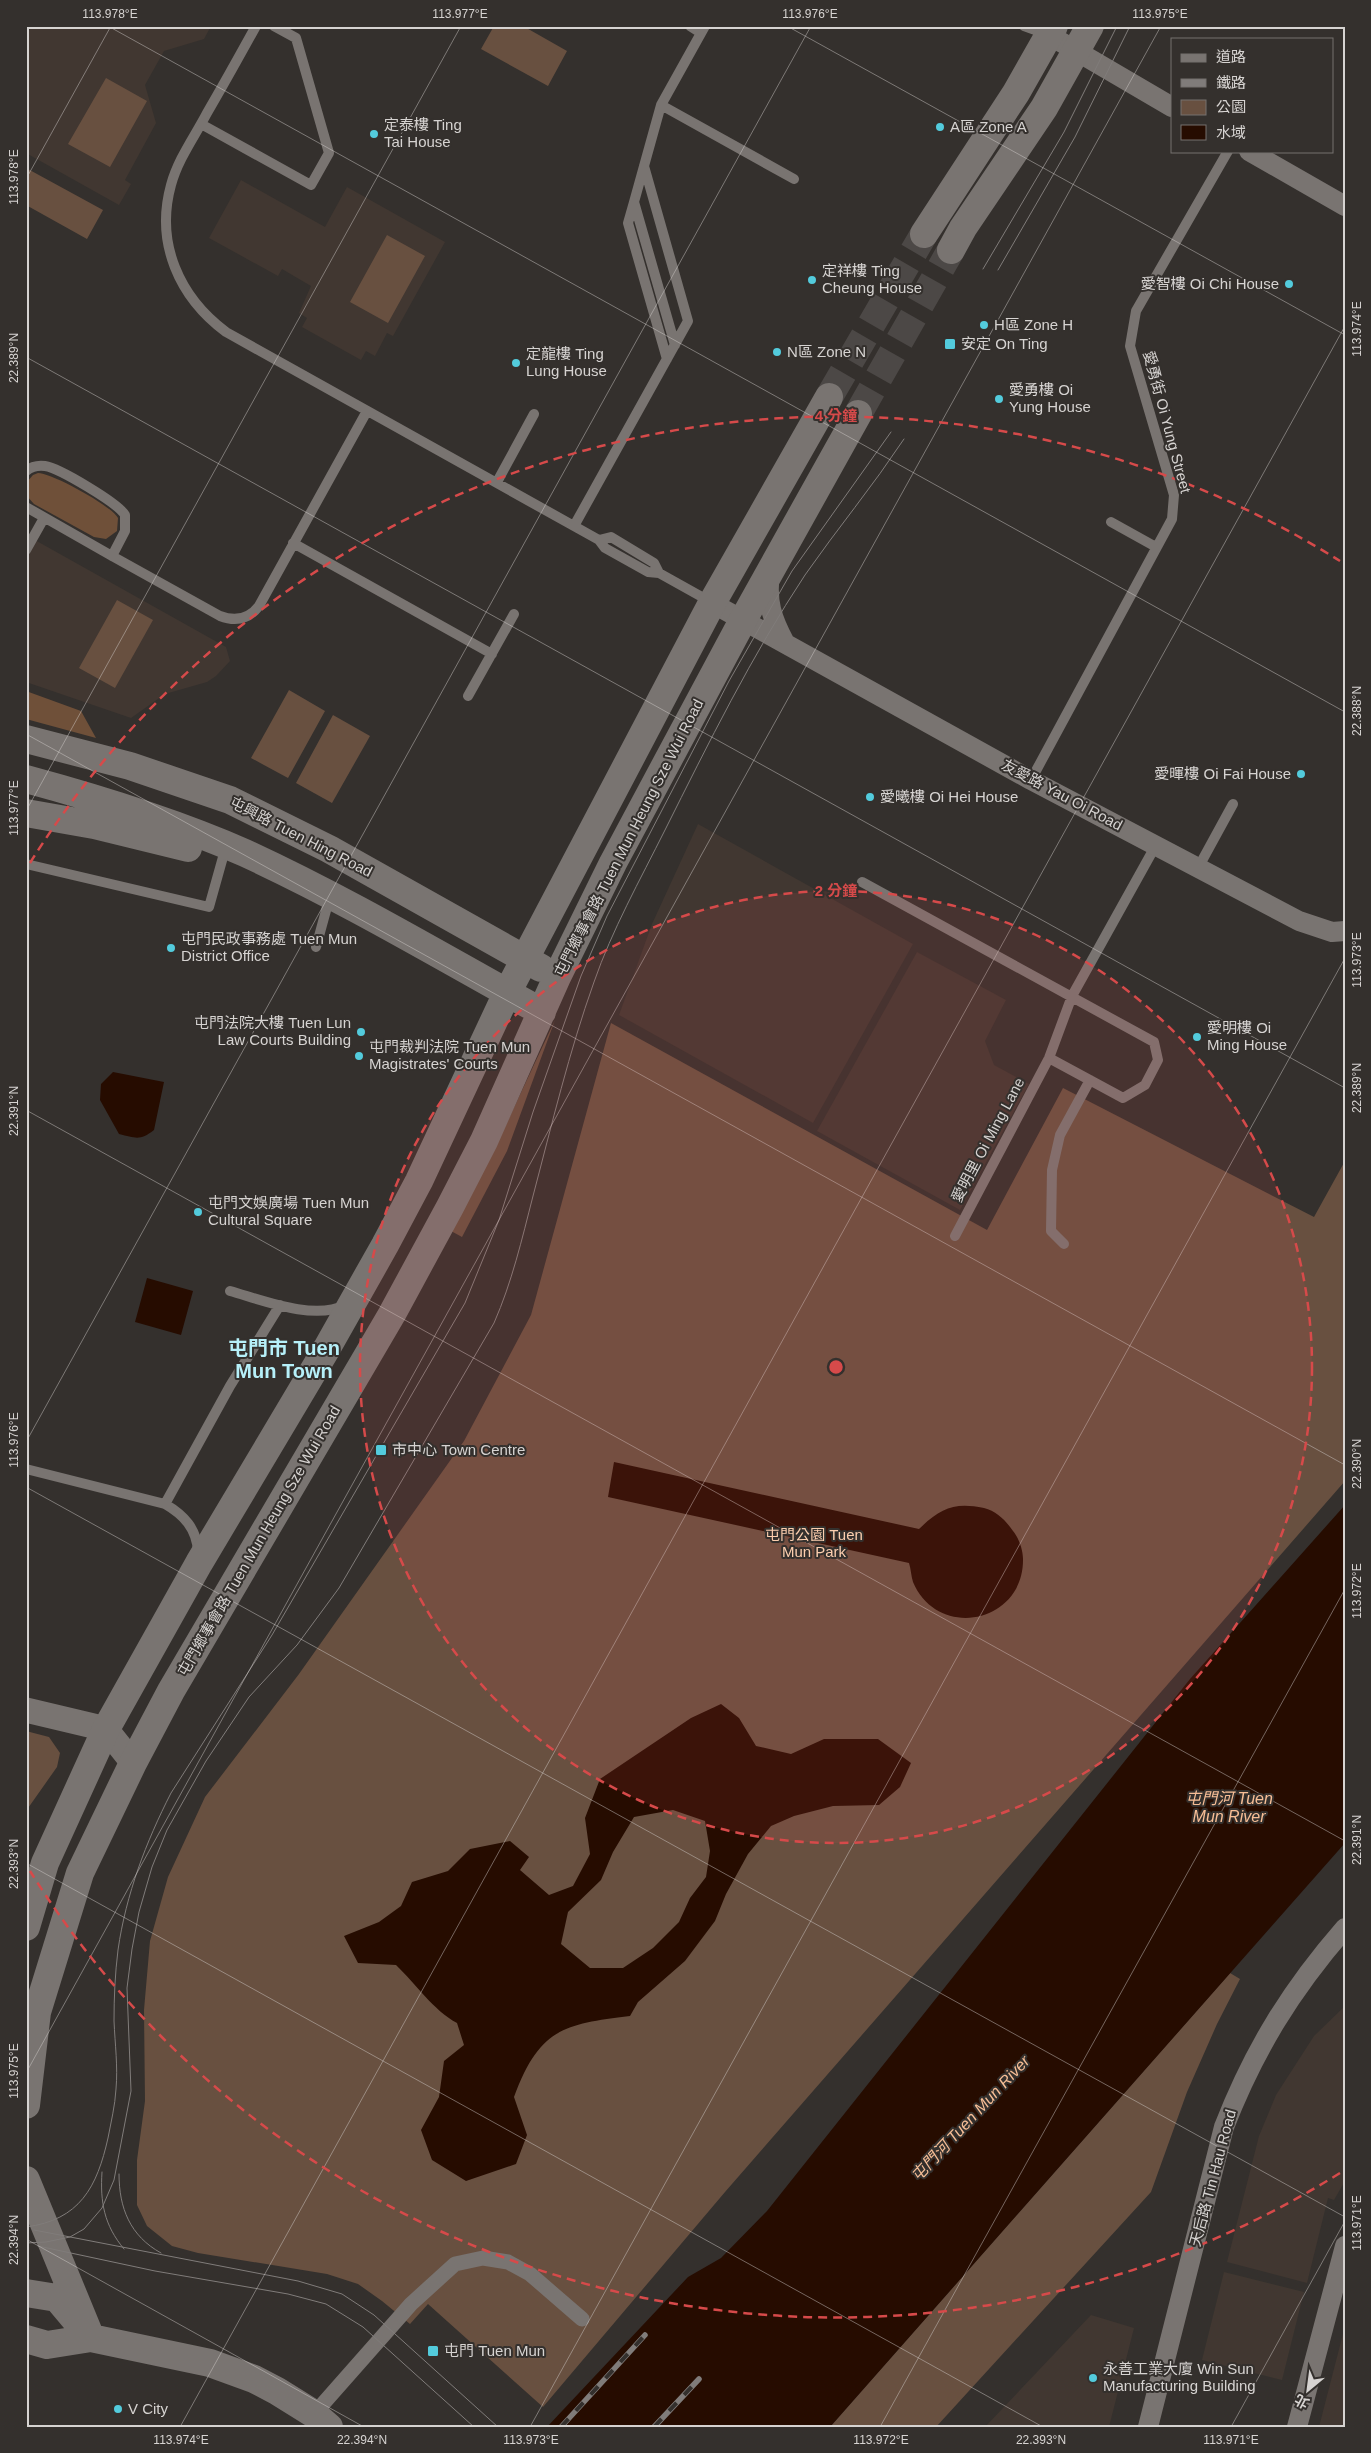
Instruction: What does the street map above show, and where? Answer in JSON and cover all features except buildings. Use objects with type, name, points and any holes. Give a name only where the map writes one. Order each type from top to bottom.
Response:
[{"type":"main road","points":[[951,250],[963,228],[1044,108],[1090,26]]},
{"type":"main road","points":[[924,234],[1016,93],[1052,31]]},
{"type":"main road","points":[[26,1927],[45,1863],[106,1729],[199,1563],[355,1300],[419,1181],[507,993],[712,603],[829,397]]},
{"type":"main road","name":"屯門鄉事會路 Tuen Mun Heung Sze Wui Road","points":[[26,2105],[37,2012],[77,1882],[133,1763],[171,1691],[392,1314],[484,1141],[557,977],[613,863],[743,620],[858,414]]},
{"type":"main road","name":"屯興路 Tuen Hing Road","points":[[26,739],[130,766],[230,800],[329,849],[557,977]]},
{"type":"main road","points":[[26,780],[189,831],[243,852],[306,882],[542,1012]]},
{"type":"main road","points":[[26,813],[121,831],[306,882]]},
{"type":"main road","points":[[26,2180],[91,2338]]},
{"type":"main road","points":[[26,2293],[57,2298],[91,2338]]},
{"type":"main road","points":[[26,2340],[47,2345],[91,2338],[210,2363],[254,2379],[322,2421]]},
{"type":"street","points":[[1052,31],[1076,51],[1171,106]]},
{"type":"street","points":[[1251,152],[1345,206]]},
{"type":"street","points":[[771,570],[768,592],[770,610],[785,643]]},
{"type":"street","name":"友愛路 Yau Oi Road","points":[[712,603],[1031,780],[1299,921],[1332,932],[1345,932]]},
{"type":"street","points":[[26,1710],[106,1729],[133,1763]]},
{"type":"street","name":"天后路 Tin Hau Road","points":[[1148,2427],[1224,2127],[1238,2091],[1264,2038],[1295,1989],[1345,1928]]},
{"type":"street","points":[[1297,2427],[1345,2246]]},
{"type":"street","points":[[322,2421],[411,2304],[455,2264],[483,2258],[508,2262],[530,2274],[582,2319]]},
{"type":"lane","points":[[256,26],[178,166],[167,202],[166,221],[169,249],[177,276],[186,292],[210,321],[226,332],[599,540],[611,537],[654,563],[659,573],[712,603]]},
{"type":"lane","points":[[201,124],[311,185],[329,153],[296,38],[274,26]]},
{"type":"lane","points":[[667,360],[628,223],[661,105],[703,29],[690,26]]},
{"type":"lane","points":[[1024,26],[1052,31]]},
{"type":"lane","points":[[661,105],[794,179]]},
{"type":"lane","name":"愛勇街 Oi Yung Street","points":[[1031,780],[1172,519],[1174,495],[1130,346],[1136,311],[1227,152]]},
{"type":"lane","points":[[574,526],[688,321],[644,166]]},
{"type":"lane","points":[[634,202],[675,345]]},
{"type":"lane","points":[[26,507],[220,616],[234,620],[242,619],[254,611],[367,411]]},
{"type":"lane","points":[[497,482],[534,414]]},
{"type":"lane","points":[[26,471],[37,466],[53,468],[121,508],[125,515],[125,531],[112,556]]},
{"type":"lane","points":[[26,550],[44,518]]},
{"type":"lane","points":[[1112,522],[1156,547]]},
{"type":"lane","points":[[293,544],[492,654]]},
{"type":"lane","points":[[468,696],[514,614]]},
{"type":"lane","points":[[1198,868],[1233,804]]},
{"type":"lane","name":"愛明里 Oi Ming Lane","points":[[954,1236],[1049,1058],[1072,996],[1156,845]]},
{"type":"lane","points":[[26,864],[209,907],[223,858]]},
{"type":"lane","points":[[862,882],[1154,1042],[1158,1060],[1144,1085],[1123,1098],[1049,1058]]},
{"type":"lane","points":[[316,947],[330,895]]},
{"type":"lane","points":[[1064,1244],[1051,1231],[1052,1170],[1060,1135],[1090,1080]]},
{"type":"lane","points":[[230,1291],[280,1305],[322,1311],[337,1309],[355,1300]]},
{"type":"lane","points":[[165,1504],[230,1386],[280,1305]]},
{"type":"lane","points":[[26,1469],[165,1504],[177,1511],[189,1522],[198,1546],[199,1563]]},
{"type":"shaded area","points":[[32,26],[211,26],[204,39],[164,51],[145,85],[156,123],[125,180],[131,184],[119,205],[26,153],[26,36]]},
{"type":"shaded area","points":[[241,180],[325,227],[347,187],[445,242],[393,336],[387,333],[375,356],[366,351],[361,360],[302,327],[307,318],[299,313],[311,286],[282,269],[278,276],[209,238]]},
{"type":"shaded area","points":[[38,473],[56,478],[105,506],[118,518],[117,531],[106,539],[94,537],[34,504],[26,495],[26,483],[33,475]]},
{"type":"shaded area","points":[[26,535],[226,647],[230,661],[216,676],[207,682],[165,694],[131,718],[26,682]]},
{"type":"shaded area","points":[[26,691],[81,711],[96,738],[26,719]]},
{"type":"shaded area","points":[[698,824],[913,944],[813,1123],[619,1015],[652,924]]},
{"type":"shaded area","points":[[917,952],[1006,1000],[985,1041],[994,1065],[1029,1084],[960,1210],[817,1131]]},
{"type":"shaded area","points":[[1345,2006],[1345,2181],[1334,2200],[1328,2198],[1307,2283],[1227,2262],[1259,2136],[1276,2095],[1314,2036]]},
{"type":"shaded area","points":[[1224,2272],[1304,2292],[1282,2380],[1202,2360]]},
{"type":"shaded area","name":"永善工業大廈 Win Sun Manufacturing Building","points":[[1091,2315],[1134,2328],[1109,2427],[985,2427]]},
{"type":"shaded area","points":[[1345,2326],[1345,2427],[1319,2427]]},
{"type":"green space","points":[[494,26],[523,26],[567,51],[548,86],[481,49]]},
{"type":"green space","points":[[106,78],[147,101],[110,167],[68,144]]},
{"type":"green space","points":[[26,168],[103,210],[87,239],[26,205]]},
{"type":"green space","points":[[387,235],[425,256],[388,323],[350,302]]},
{"type":"green space","points":[[117,600],[153,620],[115,688],[79,668]]},
{"type":"green space","points":[[289,690],[325,711],[288,778],[251,758]]},
{"type":"green space","points":[[333,715],[370,736],[332,803],[296,783]]},
{"type":"green space","points":[[555,1020],[507,1151],[462,1237],[451,1231],[496,1146]]},
{"type":"green space","name":"屯門公園 Tuen Mun Park","points":[[611,1023],[987,1230],[1063,1088],[1314,1217],[1345,1161],[1345,1481],[725,2192],[543,2407],[428,2304],[410,2324],[358,2284],[327,2274],[198,2253],[172,2246],[147,2226],[137,2205],[137,2160],[145,2101],[144,2010],[150,1941],[168,1877],[205,1797],[299,1674],[464,1441],[531,1315]]},
{"type":"green space","points":[[26,1731],[49,1737],[60,1753],[57,1767],[26,1811]]},
{"type":"green space","points":[[1230,1973],[1240,1979],[1217,2024],[1187,2092],[1151,2192],[936,2427],[830,2427]]},
{"type":"water","points":[[113,1072],[164,1082],[154,1130],[145,1136],[134,1137],[119,1134],[100,1100],[101,1084]]},
{"type":"water","points":[[147,1278],[193,1291],[181,1335],[135,1322]]},
{"type":"water","points":[[614,1462],[919,1529],[934,1516],[948,1508],[973,1506],[984,1508],[993,1511],[1001,1517],[1017,1537],[1023,1556],[1020,1581],[1010,1598],[995,1610],[978,1617],[959,1618],[941,1612],[925,1601],[913,1582],[909,1563],[608,1497]]},
{"type":"water","name":"屯門河 Tuen Mun River","points":[[1345,1505],[1345,1843],[830,2427],[547,2427],[688,2277],[721,2258],[767,2211],[1190,1679]]},
{"type":"water","points":[[721,1704],[739,1718],[756,1746],[791,1754],[824,1739],[878,1739],[911,1763],[900,1787],[879,1805],[833,1806],[794,1816],[771,1826],[748,1854],[726,1894],[715,1921],[685,1961],[638,2002],[630,2016],[570,2027],[556,2034],[544,2044],[533,2057],[514,2097],[527,2135],[516,2164],[466,2181],[432,2160],[421,2130],[439,2097],[444,2061],[464,2045],[457,2023],[432,2004],[396,1965],[358,1963],[344,1936],[379,1922],[401,1906],[412,1882],[448,1871],[470,1849],[510,1841],[529,1857],[520,1870],[549,1895],[573,1886],[590,1854],[585,1818],[600,1779],[691,1718]],"holes":[[[673,1810],[705,1821],[710,1851],[706,1877],[690,1898],[679,1922],[653,1948],[623,1968],[590,1968],[561,1944],[568,1912],[601,1880],[613,1852],[634,1817]]]},
{"type":"tunnel","points":[[829,397],[924,234]]},
{"type":"tunnel","points":[[858,414],[951,250]]},
{"type":"tram line","points":[[983,269],[1064,132],[1117,26]]},
{"type":"tram line","points":[[998,270],[1075,137],[1130,26]]},
{"type":"tram line","points":[[26,2227],[45,2223],[73,2209],[91,2186],[104,2156],[116,2089],[117,2064],[114,2012],[118,1950],[126,1909],[138,1869],[145,1849],[171,1793],[272,1635],[465,1303],[499,1220],[533,1112],[581,976],[607,916],[729,681],[792,571],[891,432]]},
{"type":"tram line","points":[[26,2243],[46,2242],[70,2237],[84,2229],[102,2208],[114,2180],[131,2091],[127,1988],[132,1949],[139,1912],[152,1867],[167,1830],[206,1761],[249,1697],[297,1645],[339,1588],[494,1323],[516,1260],[561,1088],[585,1008],[601,963],[618,924],[714,733],[767,636],[805,575],[904,439]]},
{"type":"tram line","points":[[102,2172],[102,2193],[105,2213],[112,2231],[124,2249]]},
{"type":"tram line","points":[[119,2174],[121,2198],[128,2220],[141,2238],[161,2253]]},
{"type":"tram line","points":[[34,2230],[298,2281],[342,2294],[374,2315],[498,2427]]},
{"type":"tram line","points":[[38,2246],[155,2271],[288,2294],[326,2304],[363,2327],[474,2427]]},
{"type":"railway","points":[[561,2427],[645,2335]]},
{"type":"railway","points":[[654,2427],[699,2379]]},
{"type":"place","name":"A區 Zone A","points":[[940,127]]},
{"type":"place","name":"定泰樓 Ting Tai House","points":[[374,134]]},
{"type":"place","name":"定祥樓 Ting Cheung House","points":[[812,280]]},
{"type":"place","name":"愛智樓 Oi Chi House","points":[[1289,284]]},
{"type":"place","name":"H區 Zone H","points":[[984,325]]},
{"type":"place","name":"安定 On Ting","points":[[950,344]]},
{"type":"place","name":"N區 Zone N","points":[[777,352]]},
{"type":"place","name":"定龍樓 Ting Lung House","points":[[516,363]]},
{"type":"place","name":"愛勇樓 Oi Yung House","points":[[999,399]]},
{"type":"place","name":"愛暉樓 Oi Fai House","points":[[1301,774]]},
{"type":"place","name":"愛曦樓 Oi Hei House","points":[[870,797]]},
{"type":"place","name":"屯門民政事務處 Tuen Mun District Office","points":[[171,948]]},
{"type":"place","name":"屯門法院大樓 Tuen Lun Law Courts Building","points":[[361,1032]]},
{"type":"place","name":"愛明樓 Oi Ming House","points":[[1197,1037]]},
{"type":"place","name":"屯門裁判法院 Tuen Mun Magistrates' Courts","points":[[359,1056]]},
{"type":"place","name":"屯門文娛廣場 Tuen Mun Cultural Square","points":[[198,1212]]},
{"type":"place","name":"市中心 Town Centre","points":[[381,1450]]},
{"type":"place","name":"屯門 Tuen Mun","points":[[433,2351]]},
{"type":"place","name":"永善工業大廈 Win Sun Manufacturing Building","points":[[1093,2378]]},
{"type":"place","name":"V City","points":[[118,2409]]},
{"type":"district","name":"屯門市 Tuen Mun Town","points":[[284,1360]]}]
